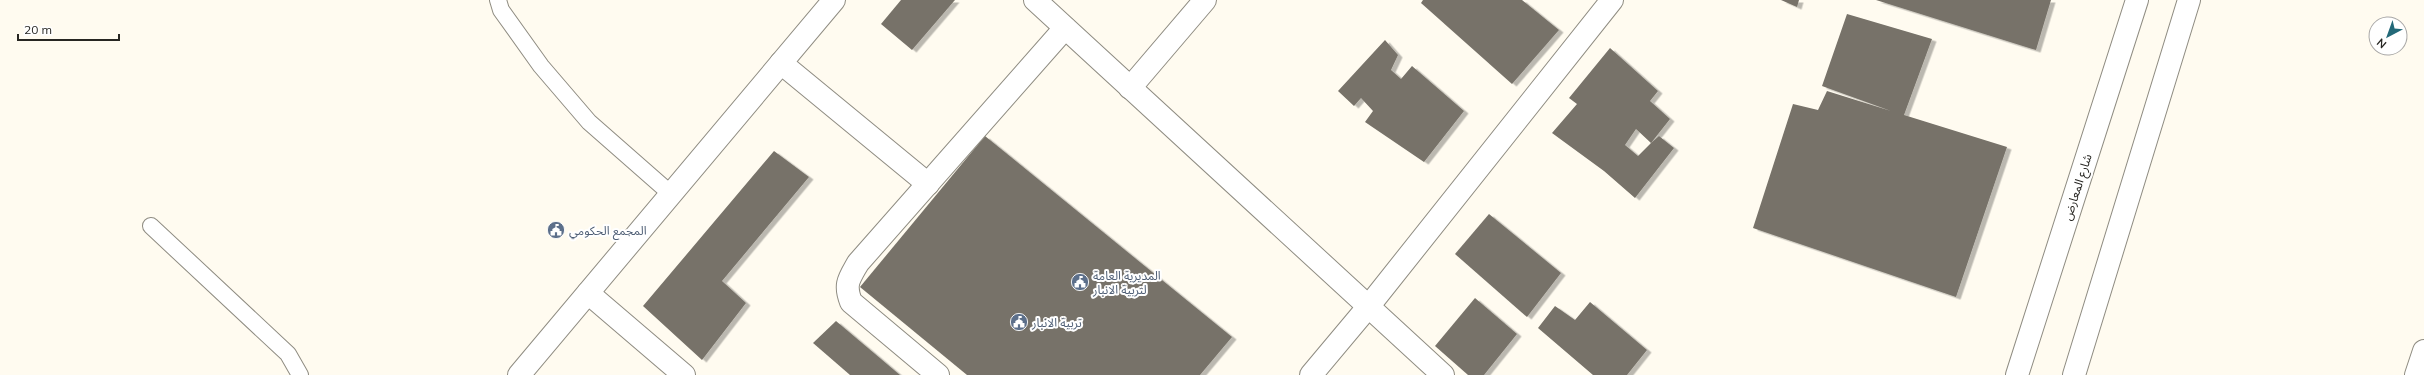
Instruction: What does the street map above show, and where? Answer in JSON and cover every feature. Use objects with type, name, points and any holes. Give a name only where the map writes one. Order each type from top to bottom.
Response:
[{"type":"street","points":[[519,375],[834,0]]},
{"type":"street","points":[[1035,0],[1443,375]]},
{"type":"street","points":[[1130,88],[1205,0]]},
{"type":"street","points":[[1311,375],[1368,307],[1612,0]]},
{"type":"street","name":"شارع المعارض","points":[[2016,375],[2136,0]]},
{"type":"street","points":[[2074,375],[2190,0]]},
{"type":"street","points":[[938,375],[851,302],[846,290],[849,278],[858,263],[1065,28]]},
{"type":"street","points":[[781,63],[928,184]]},
{"type":"street","points":[[588,293],[684,375]]},
{"type":"street","points":[[2416,375],[2424,351]]},
{"type":"lane","points":[[498,0],[500,10],[541,66],[589,122],[671,194]]},
{"type":"lane","points":[[151,226],[288,354],[300,375]]},
{"type":"building","points":[[901,0],[955,0],[912,50],[881,24]]},
{"type":"building","points":[[1423,0],[1522,0],[1559,30],[1512,84],[1421,3]]},
{"type":"building","points":[[1781,0],[1799,0],[1797,7]]},
{"type":"building","points":[[1876,0],[2051,0],[2036,50]]},
{"type":"building","points":[[1847,14],[1932,39],[1904,115],[2007,147],[1956,297],[1753,228],[1793,104],[1818,110],[1827,91],[1891,111],[1822,86]]},
{"type":"building","points":[[1385,40],[1398,55],[1391,70],[1401,79],[1412,66],[1464,111],[1424,162],[1365,122],[1373,111],[1361,98],[1354,106],[1338,91]]},
{"type":"building","points":[[1610,48],[1658,91],[1650,101],[1670,119],[1651,143],[1659,136],[1674,148],[1635,198],[1604,171],[1552,133],[1577,104],[1569,98]],"holes":[[[1636,129],[1651,143],[1638,156],[1625,145]]]},
{"type":"building","points":[[985,136],[1232,337],[1200,375],[967,375],[860,287]]},
{"type":"building","points":[[774,151],[809,177],[722,281],[746,303],[702,360],[643,306]]},
{"type":"building","points":[[1489,214],[1561,273],[1527,317],[1455,254]]},
{"type":"building","points":[[1475,298],[1517,334],[1484,375],[1468,375],[1435,346]]},
{"type":"building","points":[[1590,302],[1647,350],[1627,375],[1593,375],[1538,328],[1555,306],[1575,320]]},
{"type":"building","points":[[836,321],[900,375],[850,375],[813,343]]},
{"type":"place","name":"المجمع الحكومي","points":[[556,230]]},
{"type":"place","name":"المديرية العامة لتربية الانبار","points":[[1080,282]]},
{"type":"place","name":"تربية الانبار","points":[[1019,322]]}]
